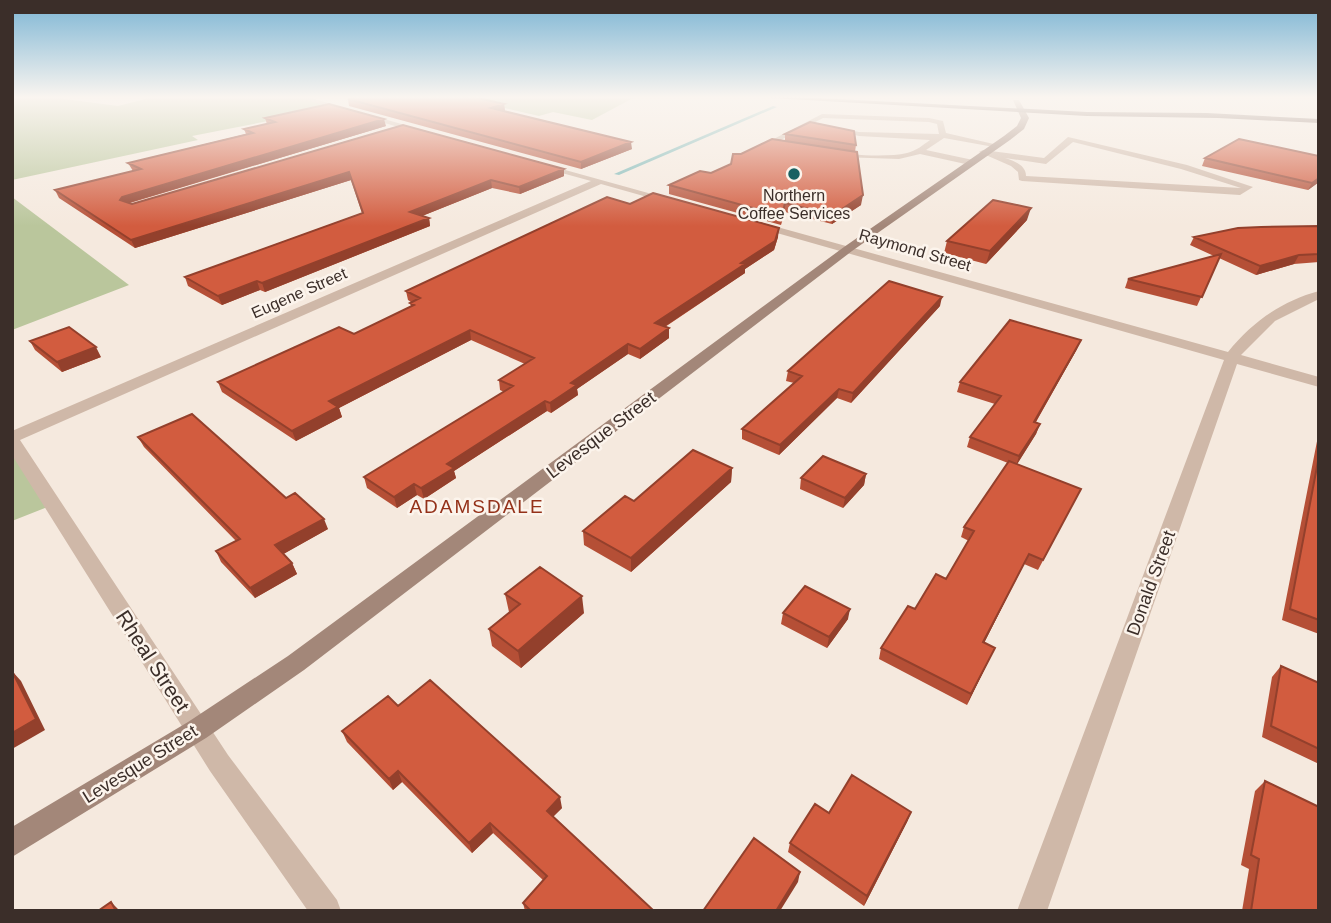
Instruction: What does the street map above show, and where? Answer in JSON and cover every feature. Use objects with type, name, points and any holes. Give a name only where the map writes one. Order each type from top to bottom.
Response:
[{"type":"street","name":"Levesque Street","points":[[12,843],[197,730],[307,654],[848,249],[1001,140]]},
{"type":"street","points":[[535,163],[678,202]]},
{"type":"street","name":"Eugene Street","points":[[12,439],[600,181]]},
{"type":"street","name":"Raymond Street","points":[[743,220],[1319,382]]},
{"type":"street","name":"Donald Street","points":[[1032,911],[1232,357],[1247,336],[1261,324],[1280,311],[1319,295]]},
{"type":"street","name":"Rheal Street","points":[[12,439],[197,730],[326,911]]},
{"type":"lane","points":[[775,140],[770,143],[822,152],[898,156],[911,155],[934,140]]},
{"type":"lane","points":[[964,140],[994,145]]},
{"type":"lane","points":[[983,152],[1046,161],[1070,140]]},
{"type":"lane","points":[[983,152],[1014,164],[1022,171],[1022,178],[1240,192],[1249,187],[1184,167],[1075,140]]},
{"type":"lane","points":[[917,151],[970,162]]},
{"type":"green space","points":[[12,140],[198,140],[12,180]]},
{"type":"green space","points":[[12,197],[129,285],[12,330]]},
{"type":"green space","points":[[12,447],[50,506],[12,521]]},
{"type":"building","points":[[224,140],[313,140],[122,197],[120,200],[132,204],[351,140],[458,140],[564,169],[519,187],[491,180],[410,212],[429,218],[262,283],[257,281],[218,296],[185,277],[363,213],[349,172],[131,240],[55,190],[141,169],[128,163]]},
{"type":"building","points":[[500,140],[631,142],[581,162]]},
{"type":"building","points":[[770,140],[857,152],[863,195],[833,215],[785,203],[782,216],[669,185],[700,171],[711,173],[731,164],[733,154],[741,154]]},
{"type":"building","points":[[824,140],[855,140],[856,145]]},
{"type":"building","points":[[1237,140],[1244,140],[1319,156],[1319,178],[1312,183],[1205,158]]},
{"type":"building","points":[[653,193],[779,228],[775,241],[655,323],[669,328],[640,349],[628,344],[571,383],[577,385],[550,403],[545,401],[447,464],[454,468],[421,488],[414,484],[394,497],[364,477],[513,386],[499,380],[534,358],[470,330],[329,401],[338,407],[292,431],[218,382],[339,327],[354,334],[414,305],[410,303],[420,298],[406,291],[607,197],[630,204]]},
{"type":"building","points":[[993,200],[1031,208],[990,251],[947,241]]},
{"type":"building","points":[[1319,226],[1319,254],[1299,255],[1260,266],[1194,237],[1238,228]]},
{"type":"building","points":[[1221,254],[1202,297],[1128,279]]},
{"type":"building","points":[[889,281],[942,297],[853,393],[839,389],[780,445],[742,429],[802,376],[788,371]]},
{"type":"building","points":[[1010,320],[1081,340],[1034,422],[1040,424],[1019,456],[970,437],[1001,396],[960,382]]},
{"type":"building","points":[[69,327],[96,347],[57,362],[30,341]]},
{"type":"building","points":[[192,414],[286,498],[295,493],[324,519],[275,545],[292,563],[250,588],[216,551],[240,539],[138,437]]},
{"type":"building","points":[[693,450],[732,468],[631,558],[583,531],[625,496],[634,501]]},
{"type":"building","points":[[823,456],[866,474],[845,498],[801,478]]},
{"type":"building","points":[[1319,456],[1319,620],[1290,609]]},
{"type":"building","points":[[1009,461],[1081,489],[1043,560],[1029,554],[983,642],[995,648],[971,694],[881,648],[908,606],[915,609],[936,574],[946,579],[974,531],[964,527]]},
{"type":"building","points":[[540,567],[582,596],[518,651],[489,629],[520,604],[505,594]]},
{"type":"building","points":[[805,586],[850,609],[829,637],[783,613]]},
{"type":"building","points":[[1281,666],[1319,683],[1319,749],[1271,726]]},
{"type":"building","points":[[12,671],[36,719],[12,733]]},
{"type":"building","points":[[430,680],[560,797],[547,811],[654,911],[531,911],[523,903],[547,876],[490,823],[469,843],[398,771],[389,779],[342,731],[388,696],[398,706]]},
{"type":"building","points":[[852,775],[911,812],[867,896],[790,843],[815,804],[829,813]]},
{"type":"building","points":[[1265,781],[1319,807],[1319,911],[1251,911],[1259,859],[1251,855]]},
{"type":"building","points":[[754,838],[800,872],[776,911],[703,911]]},
{"type":"building","points":[[111,902],[116,911],[98,911]]},
{"type":"waterway","points":[[617,174],[697,140]]},
{"type":"place","name":"Northern Coffee Services","points":[[794,174]]},
{"type":"district","name":"ADAMSDALE","points":[[477,506]]}]
